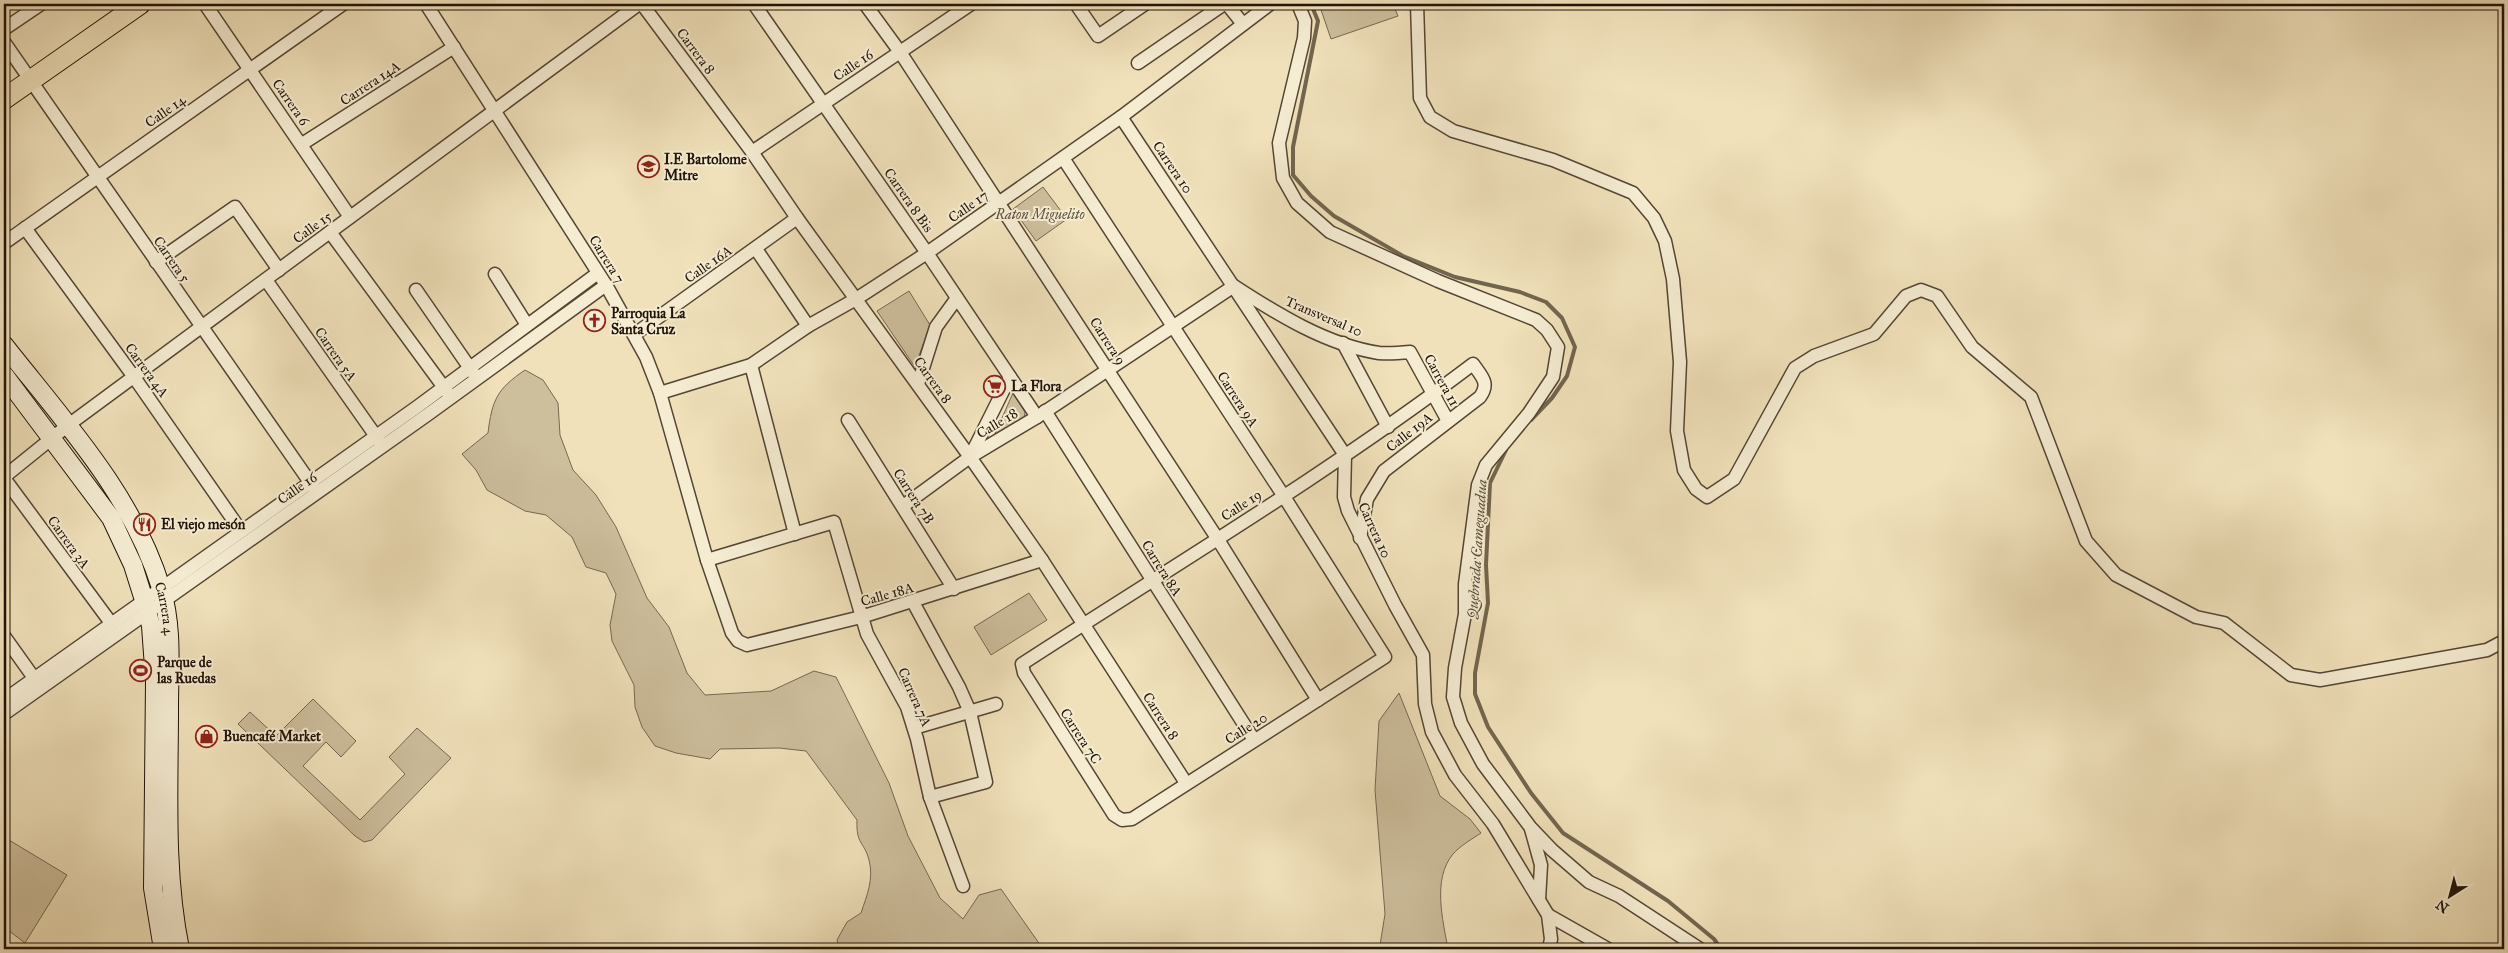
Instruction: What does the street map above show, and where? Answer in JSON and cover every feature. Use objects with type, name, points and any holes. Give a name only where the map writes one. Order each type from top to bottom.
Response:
[{"type":"main road","points":[[4,99],[140,4]]},
{"type":"main road","name":"Carrera 4","points":[[4,345],[67,426],[135,523],[162,594],[169,633],[162,690],[152,867],[156,918],[163,949]]},
{"type":"main road","name":"Carrera 4","points":[[4,375],[111,518],[133,565],[146,606],[162,690],[170,875],[172,902],[180,949]]},
{"type":"street","points":[[4,29],[41,4]]},
{"type":"street","name":"Carrera 6","points":[[206,4],[350,217]]},
{"type":"street","name":"Calle 14","points":[[4,243],[343,4]]},
{"type":"street","name":"Carrera 7","points":[[426,4],[606,285],[635,334],[660,393],[707,560],[732,633],[738,641]]},
{"type":"street","name":"Calle 15","points":[[4,477],[67,426],[641,4]]},
{"type":"street","name":"Carrera 8","points":[[641,4],[752,152],[797,218],[970,457],[1042,560],[1186,783]]},
{"type":"street","name":"Carrera 8 Bis","points":[[754,4],[824,102],[1010,377],[1041,414]]},
{"type":"street","name":"Carrera 9","points":[[865,4],[900,52],[1108,368],[1318,700]]},
{"type":"street","name":"Calle 16","points":[[752,152],[971,4]]},
{"type":"street","points":[[1076,4],[1098,36],[1145,4]]},
{"type":"street","points":[[1138,63],[1226,4],[1243,24]]},
{"type":"street","name":"Calle 17","points":[[660,393],[752,365],[808,326],[856,299],[927,253],[1121,117],[1270,4]]},
{"type":"street","points":[[1298,4],[1305,21],[1304,38],[1279,142],[1282,178],[1297,203],[1316,222],[1330,232],[1438,282],[1536,320],[1547,330],[1558,347],[1553,378],[1529,413],[1486,465],[1478,485],[1465,584],[1465,614],[1455,668],[1453,697],[1461,723],[1483,764],[1530,828],[1566,863],[1589,882],[1619,896],[1700,949]]},
{"type":"street","points":[[1417,4],[1420,98],[1430,117],[1453,130],[1553,160],[1633,193],[1654,218],[1666,241],[1673,279],[1680,362],[1678,431],[1684,470],[1696,489],[1708,497],[1734,479],[1794,368],[1814,356],[1874,334],[1906,296],[1921,290],[1937,296],[1972,347],[2031,397],[2086,541],[2116,575],[2196,617],[2224,623],[2290,675],[2320,680],[2487,650],[2504,641]]},
{"type":"street","name":"Carrera 5","points":[[4,42],[314,487]]},
{"type":"street","name":"Carrera 14A","points":[[302,144],[454,47]]},
{"type":"street","name":"Carrera 10","points":[[1121,117],[1345,455],[1344,497],[1360,538],[1394,605],[1423,655],[1424,704],[1432,732],[1443,756],[1493,824],[1548,915]]},
{"type":"street","name":"Carrera 9A","points":[[1063,158],[1283,495],[1385,657]]},
{"type":"street","points":[[156,262],[235,207],[279,270]]},
{"type":"street","name":"Calle 16A","points":[[635,334],[797,218]]},
{"type":"street","name":"Carrera 4A","points":[[25,228],[134,377],[241,531]]},
{"type":"street","points":[[330,232],[447,392]]},
{"type":"street","points":[[756,249],[808,326]]},
{"type":"street","name":"Calle 16","points":[[473,373],[527,325],[598,273]]},
{"type":"street","points":[[495,274],[527,325]]},
{"type":"street","name":"Carrera 5A","points":[[266,280],[379,441]]},
{"type":"street","name":"Calle 16","points":[[162,594],[473,373],[606,285]]},
{"type":"street","name":"Calle 18","points":[[903,506],[970,457],[1041,414],[1234,286]]},
{"type":"street","name":"Transversal 10","points":[[1234,286],[1276,313],[1343,343],[1380,353],[1410,352]]},
{"type":"street","points":[[416,290],[473,373]]},
{"type":"street","points":[[918,384],[936,327],[957,298]]},
{"type":"street","points":[[1343,343],[1388,427]]},
{"type":"street","name":"Carrera 11","points":[[1410,352],[1448,421]]},
{"type":"street","name":"Calle 19","points":[[1022,664],[1388,427],[1473,364]]},
{"type":"street","name":"Calle 19A","points":[[1360,538],[1367,499],[1384,470],[1480,398],[1486,388],[1485,381],[1473,364]]},
{"type":"street","points":[[707,560],[795,534],[752,365]]},
{"type":"street","points":[[970,457],[1010,377]]},
{"type":"street","name":"Carrera 8A","points":[[1041,414],[1152,580],[1254,740]]},
{"type":"street","name":"Carrera 7B","points":[[848,420],[954,589]]},
{"type":"street","name":"Carrera 3A","points":[[4,477],[111,624]]},
{"type":"street","name":"Calle 16","points":[[4,714],[162,594],[241,531],[314,487]]},
{"type":"street","name":"Carrera 7A","points":[[795,534],[834,522],[867,634],[906,707],[914,728],[930,797],[963,886]]},
{"type":"street","name":"Calle 18A","points":[[738,641],[747,645],[862,617],[1042,560]]},
{"type":"street","points":[[913,602],[959,687],[970,712],[986,782],[930,797]]},
{"type":"street","name":"Calle 16","points":[[4,700],[111,624],[146,606]]},
{"type":"street","points":[[4,636],[34,678]]},
{"type":"street","name":"Calle 20","points":[[1122,820],[1132,820],[1186,783],[1385,657]]},
{"type":"street","name":"Carrera 7C","points":[[1022,664],[1024,673],[1114,815],[1122,820]]},
{"type":"street","points":[[914,728],[996,704]]},
{"type":"street","points":[[1530,828],[1541,865],[1539,900]]},
{"type":"street","points":[[1548,915],[1551,939],[1549,949]]},
{"type":"street","points":[[1548,915],[1608,949]]},
{"type":"green space","points":[[1319,4],[1393,4],[1398,16],[1331,39]]},
{"type":"green space","name":"Raton Miguelito","points":[[1043,187],[1067,219],[1036,241],[1013,209]]},
{"type":"green space","points":[[909,291],[930,325],[915,367],[877,311]]},
{"type":"green space","points":[[525,370],[543,380],[558,403],[560,435],[573,470],[596,495],[616,527],[647,598],[669,627],[687,673],[705,695],[771,691],[814,671],[836,677],[889,783],[908,836],[940,898],[963,919],[979,895],[1001,889],[1043,949],[839,949],[837,940],[847,922],[861,913],[871,874],[869,860],[859,839],[857,820],[806,751],[779,748],[720,749],[710,759],[676,753],[655,746],[642,727],[635,707],[634,685],[612,641],[610,625],[616,594],[606,573],[586,567],[572,537],[546,515],[525,511],[487,490],[476,470],[462,454],[488,433],[494,404],[498,396],[508,383]]},
{"type":"green space","points":[[1013,393],[1025,412],[1024,418],[994,436]]},
{"type":"green space","points":[[1029,593],[1047,620],[991,655],[974,627]]},
{"type":"green space","points":[[1399,693],[1440,796],[1470,819],[1481,833],[1453,854],[1443,875],[1441,900],[1448,949],[1375,949],[1380,945],[1385,914],[1375,790],[1379,721]]},
{"type":"green space","points":[[313,699],[356,741],[341,757],[326,742],[303,766],[360,820],[405,774],[389,757],[417,728],[451,758],[372,840],[364,842],[355,836],[238,724],[250,712],[276,736]]},
{"type":"green space","points":[[4,837],[67,875],[25,943],[4,927]]},
{"type":"waterway","name":"Quebrada Cameguadua","points":[[1311,4],[1318,21],[1293,147],[1293,175],[1311,196],[1334,216],[1403,256],[1455,277],[1520,292],[1546,302],[1562,318],[1575,347],[1567,376],[1552,398],[1531,420]]},
{"type":"waterway","name":"Quebrada Cameguadua","points":[[1506,450],[1490,483],[1486,565],[1488,603],[1475,673],[1475,694],[1488,727],[1531,793],[1563,833],[1668,901],[1714,939],[1721,949]]},
{"type":"place","name":"I.E Bartolome Mitre","points":[[648,167]]},
{"type":"place","name":"Parroquia La Santa Cruz","points":[[595,321]]},
{"type":"place","name":"La Flora","points":[[995,386]]},
{"type":"place","name":"El viejo mesón","points":[[145,524]]},
{"type":"place","name":"Parque de las Ruedas","points":[[141,670]]},
{"type":"place","name":"Buencafé Market","points":[[207,736]]}]
